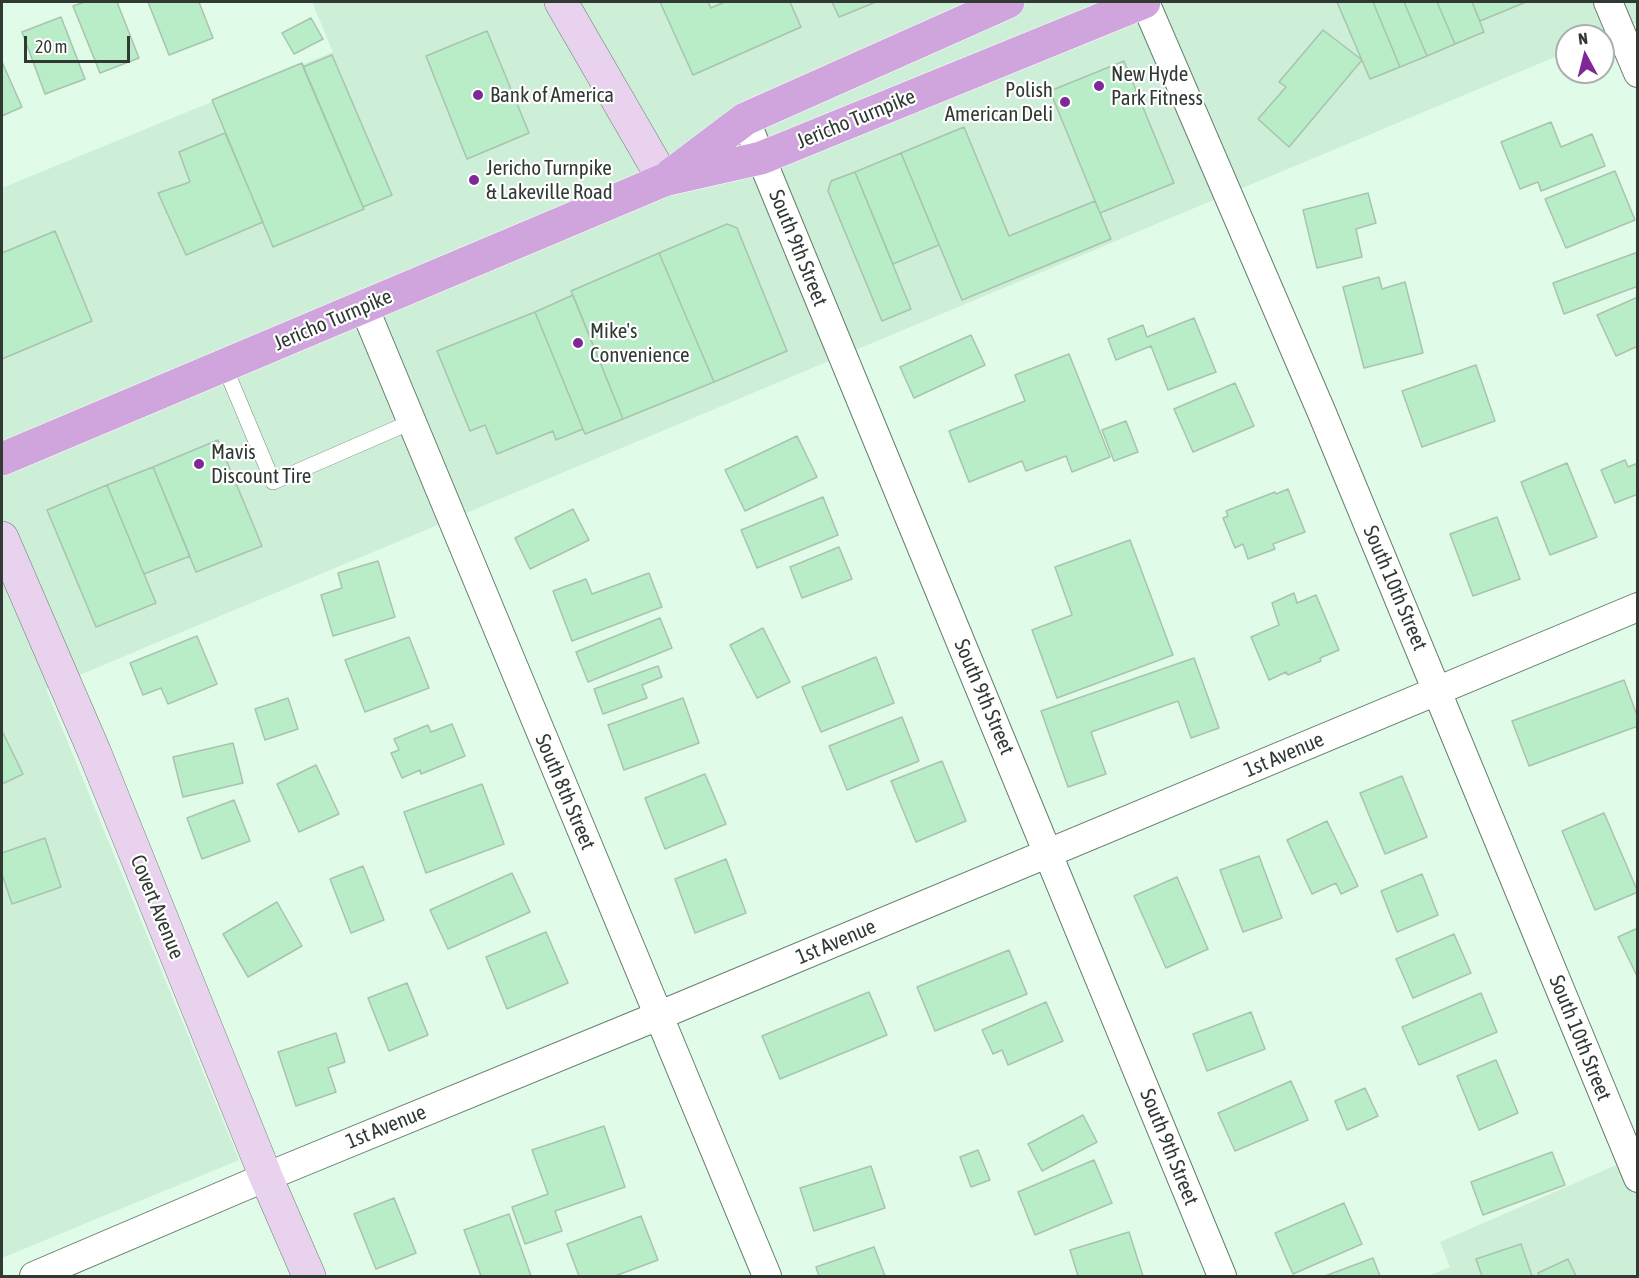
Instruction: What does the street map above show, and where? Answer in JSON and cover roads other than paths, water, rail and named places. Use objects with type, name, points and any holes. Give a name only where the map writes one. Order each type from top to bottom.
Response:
[{"type":"main road","points":[[561,2],[664,180]]},
{"type":"main road","name":"Jericho Turnpike","points":[[2,459],[664,180],[761,158],[1144,2]]},
{"type":"main road","name":"Jericho Turnpike","points":[[664,180],[745,119],[990,5]]},
{"type":"main road","name":"Covert Avenue","points":[[2,538],[99,762],[266,1177],[309,1276]]},
{"type":"street","name":"South 10th Street","points":[[1144,2],[1296,351],[1635,1162]]},
{"type":"street","points":[[1608,2],[1638,73]]},
{"type":"street","name":"South 9th Street","points":[[745,119],[1222,1276]]},
{"type":"street","name":"South 8th Street","points":[[364,307],[767,1276]]},
{"type":"street","name":"1st Avenue","points":[[34,1276],[266,1177],[1638,607]]},
{"type":"lane","points":[[224,365],[273,482],[411,422]]},
{"type":"place","name":"New Hyde Park Fitness","points":[[1099,86]]},
{"type":"place","name":"Bank of America","points":[[478,95]]},
{"type":"place","name":"Polish American Deli","points":[[1065,102]]},
{"type":"place","name":"Jericho Turnpike & Lakeville Road","points":[[474,180]]},
{"type":"place","name":"Mike's Convenience","points":[[578,343]]},
{"type":"place","name":"Mavis Discount Tire","points":[[199,464]]}]
